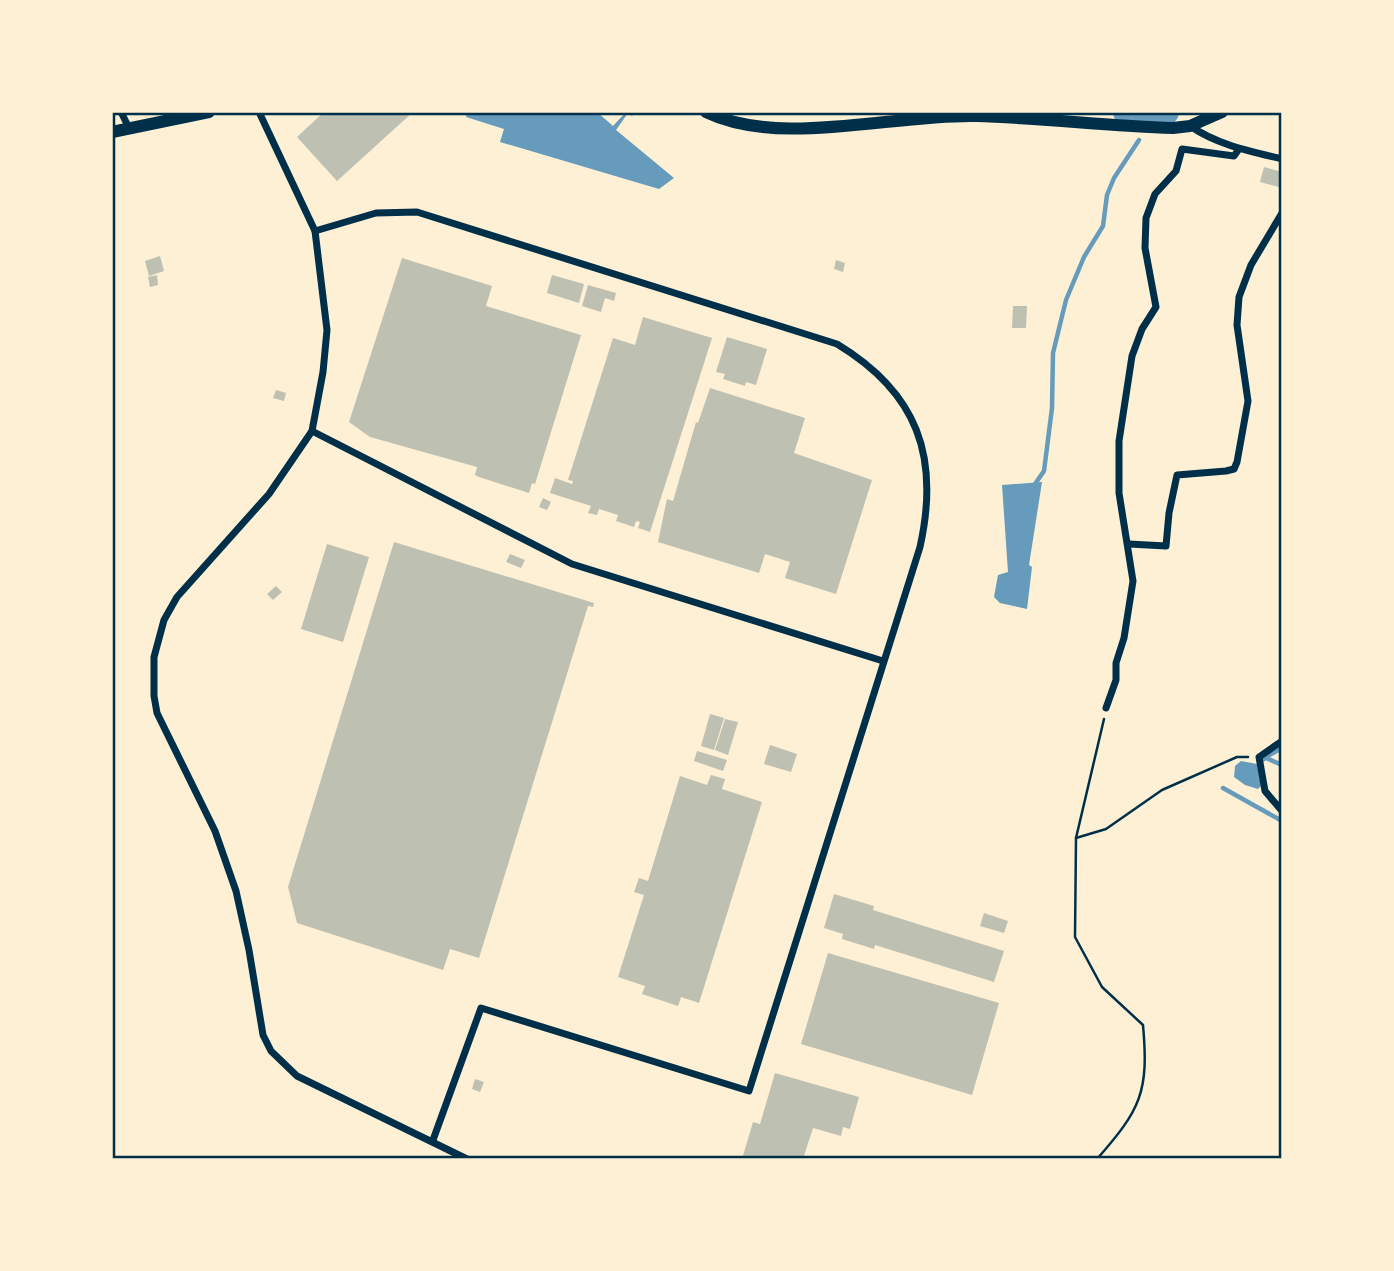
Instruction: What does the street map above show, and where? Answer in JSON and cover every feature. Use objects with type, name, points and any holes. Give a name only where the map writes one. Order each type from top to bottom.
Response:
[{"type":"main road","points":[[112,132],[209,112]]},
{"type":"main road","points":[[706,112],[754,127],[788,129],[938,117],[1050,116],[1114,127],[1190,126],[1222,112]]},
{"type":"street","points":[[121,112],[131,130]]},
{"type":"street","points":[[258,112],[315,231],[324,285],[327,330],[312,432],[261,504],[177,597],[158,636],[154,657],[153,695],[157,713],[215,831],[236,891],[263,1035],[271,1051],[297,1076],[433,1140],[467,1159]]},
{"type":"street","points":[[1190,126],[1207,137],[1240,149],[1282,159]]},
{"type":"street","points":[[1106,708],[1116,680],[1116,663],[1129,613],[1133,582],[1119,493],[1119,441],[1132,356],[1142,329],[1156,307],[1145,248],[1146,218],[1155,194],[1176,171],[1182,149],[1234,156],[1240,149]]},
{"type":"street","points":[[315,231],[376,213],[416,212],[837,344],[868,365],[894,392],[912,420],[924,452],[929,483],[920,547],[748,1091],[481,1008],[433,1140]]},
{"type":"street","points":[[1129,544],[1166,547],[1169,513],[1174,502],[1177,475],[1234,469],[1248,401],[1237,325],[1239,297],[1251,265],[1282,213]]},
{"type":"street","points":[[312,432],[572,564],[883,661]]},
{"type":"street","points":[[1282,741],[1259,760],[1265,792],[1282,811]]},
{"type":"path","points":[[1097,1159],[1121,1132],[1139,1104],[1145,1085],[1146,1060],[1143,1026],[1102,987],[1089,968],[1075,937],[1076,838],[1106,708]]},
{"type":"path","points":[[1076,838],[1106,829],[1162,790],[1225,762],[1237,757],[1259,760]]},
{"type":"water","points":[[467,112],[597,112],[613,126],[626,112],[636,112],[632,116],[628,113],[616,130],[674,178],[659,189],[500,142],[504,129],[466,117]]},
{"type":"water","points":[[1042,482],[1029,565],[1032,567],[1027,609],[1000,603],[994,597],[998,575],[1008,572],[1002,485]]},
{"type":"water","points":[[1241,761],[1257,764],[1261,786],[1258,789],[1245,785],[1234,777],[1235,766]]},
{"type":"building","points":[[324,112],[413,112],[337,181],[297,137]]},
{"type":"building","points":[[1264,167],[1282,172],[1279,187],[1260,182]]},
{"type":"building","points":[[160,256],[164,271],[149,276],[145,261]]},
{"type":"building","points":[[402,258],[492,286],[486,306],[581,335],[535,484],[532,483],[529,493],[475,475],[477,467],[370,437],[349,422]]},
{"type":"building","points":[[836,260],[845,263],[843,272],[834,269]]},
{"type":"building","points":[[157,275],[158,285],[150,287],[148,277]]},
{"type":"building","points":[[552,275],[584,284],[579,303],[547,293]]},
{"type":"building","points":[[588,285],[616,293],[614,301],[605,298],[601,312],[582,306]]},
{"type":"building","points":[[1013,306],[1027,306],[1026,328],[1012,328]]},
{"type":"building","points":[[643,317],[712,338],[650,532],[638,528],[640,522],[636,521],[634,527],[616,521],[618,515],[599,509],[597,515],[588,513],[591,506],[550,493],[555,478],[572,484],[573,481],[568,480],[613,338],[635,345]]},
{"type":"building","points":[[727,337],[767,349],[756,385],[746,382],[745,386],[723,379],[725,374],[716,372]]},
{"type":"building","points":[[710,388],[805,418],[794,453],[872,480],[836,594],[785,578],[790,562],[765,554],[759,573],[658,542],[667,499],[673,501],[696,422],[698,423]]},
{"type":"building","points":[[276,390],[286,393],[284,401],[273,398]]},
{"type":"building","points":[[543,498],[551,502],[547,510],[539,507]]},
{"type":"building","points":[[394,542],[594,603],[593,607],[588,606],[479,958],[450,949],[443,970],[297,923],[288,887]]},
{"type":"building","points":[[327,544],[369,557],[343,642],[301,629]]},
{"type":"building","points":[[510,554],[525,560],[521,568],[506,562]]},
{"type":"building","points":[[276,586],[282,592],[273,600],[267,594]]},
{"type":"building","points":[[710,714],[724,718],[714,750],[701,746]]},
{"type":"building","points":[[725,719],[738,722],[728,755],[715,750]]},
{"type":"building","points":[[770,745],[797,754],[791,772],[764,764]]},
{"type":"building","points":[[697,751],[727,760],[723,771],[694,761]]},
{"type":"building","points":[[711,775],[725,779],[722,789],[762,802],[699,1003],[681,997],[678,1006],[642,994],[645,986],[618,977],[644,895],[634,892],[639,878],[648,881],[680,776],[707,785]]},
{"type":"building","points":[[834,894],[874,906],[873,910],[1004,951],[994,982],[875,945],[874,949],[842,939],[843,934],[824,928]]},
{"type":"building","points":[[984,913],[1008,921],[1004,933],[980,926]]},
{"type":"building","points":[[828,953],[999,1003],[972,1095],[801,1044]]},
{"type":"building","points":[[775,1073],[859,1097],[850,1129],[843,1127],[841,1136],[813,1128],[803,1159],[742,1159],[753,1122],[760,1124]]},
{"type":"building","points":[[475,1079],[484,1082],[480,1092],[472,1089]]},
{"type":"waterway","points":[[1126,112],[1166,112]]},
{"type":"waterway","points":[[1151,118],[1154,114]]},
{"type":"waterway","points":[[1035,484],[1044,471],[1052,408],[1053,353],[1066,300],[1084,257],[1103,226],[1107,195],[1114,178],[1139,140]]},
{"type":"waterway","points":[[1266,757],[1282,748]]},
{"type":"waterway","points":[[1260,761],[1266,758],[1282,765]]},
{"type":"waterway","points":[[1223,788],[1282,821]]}]
